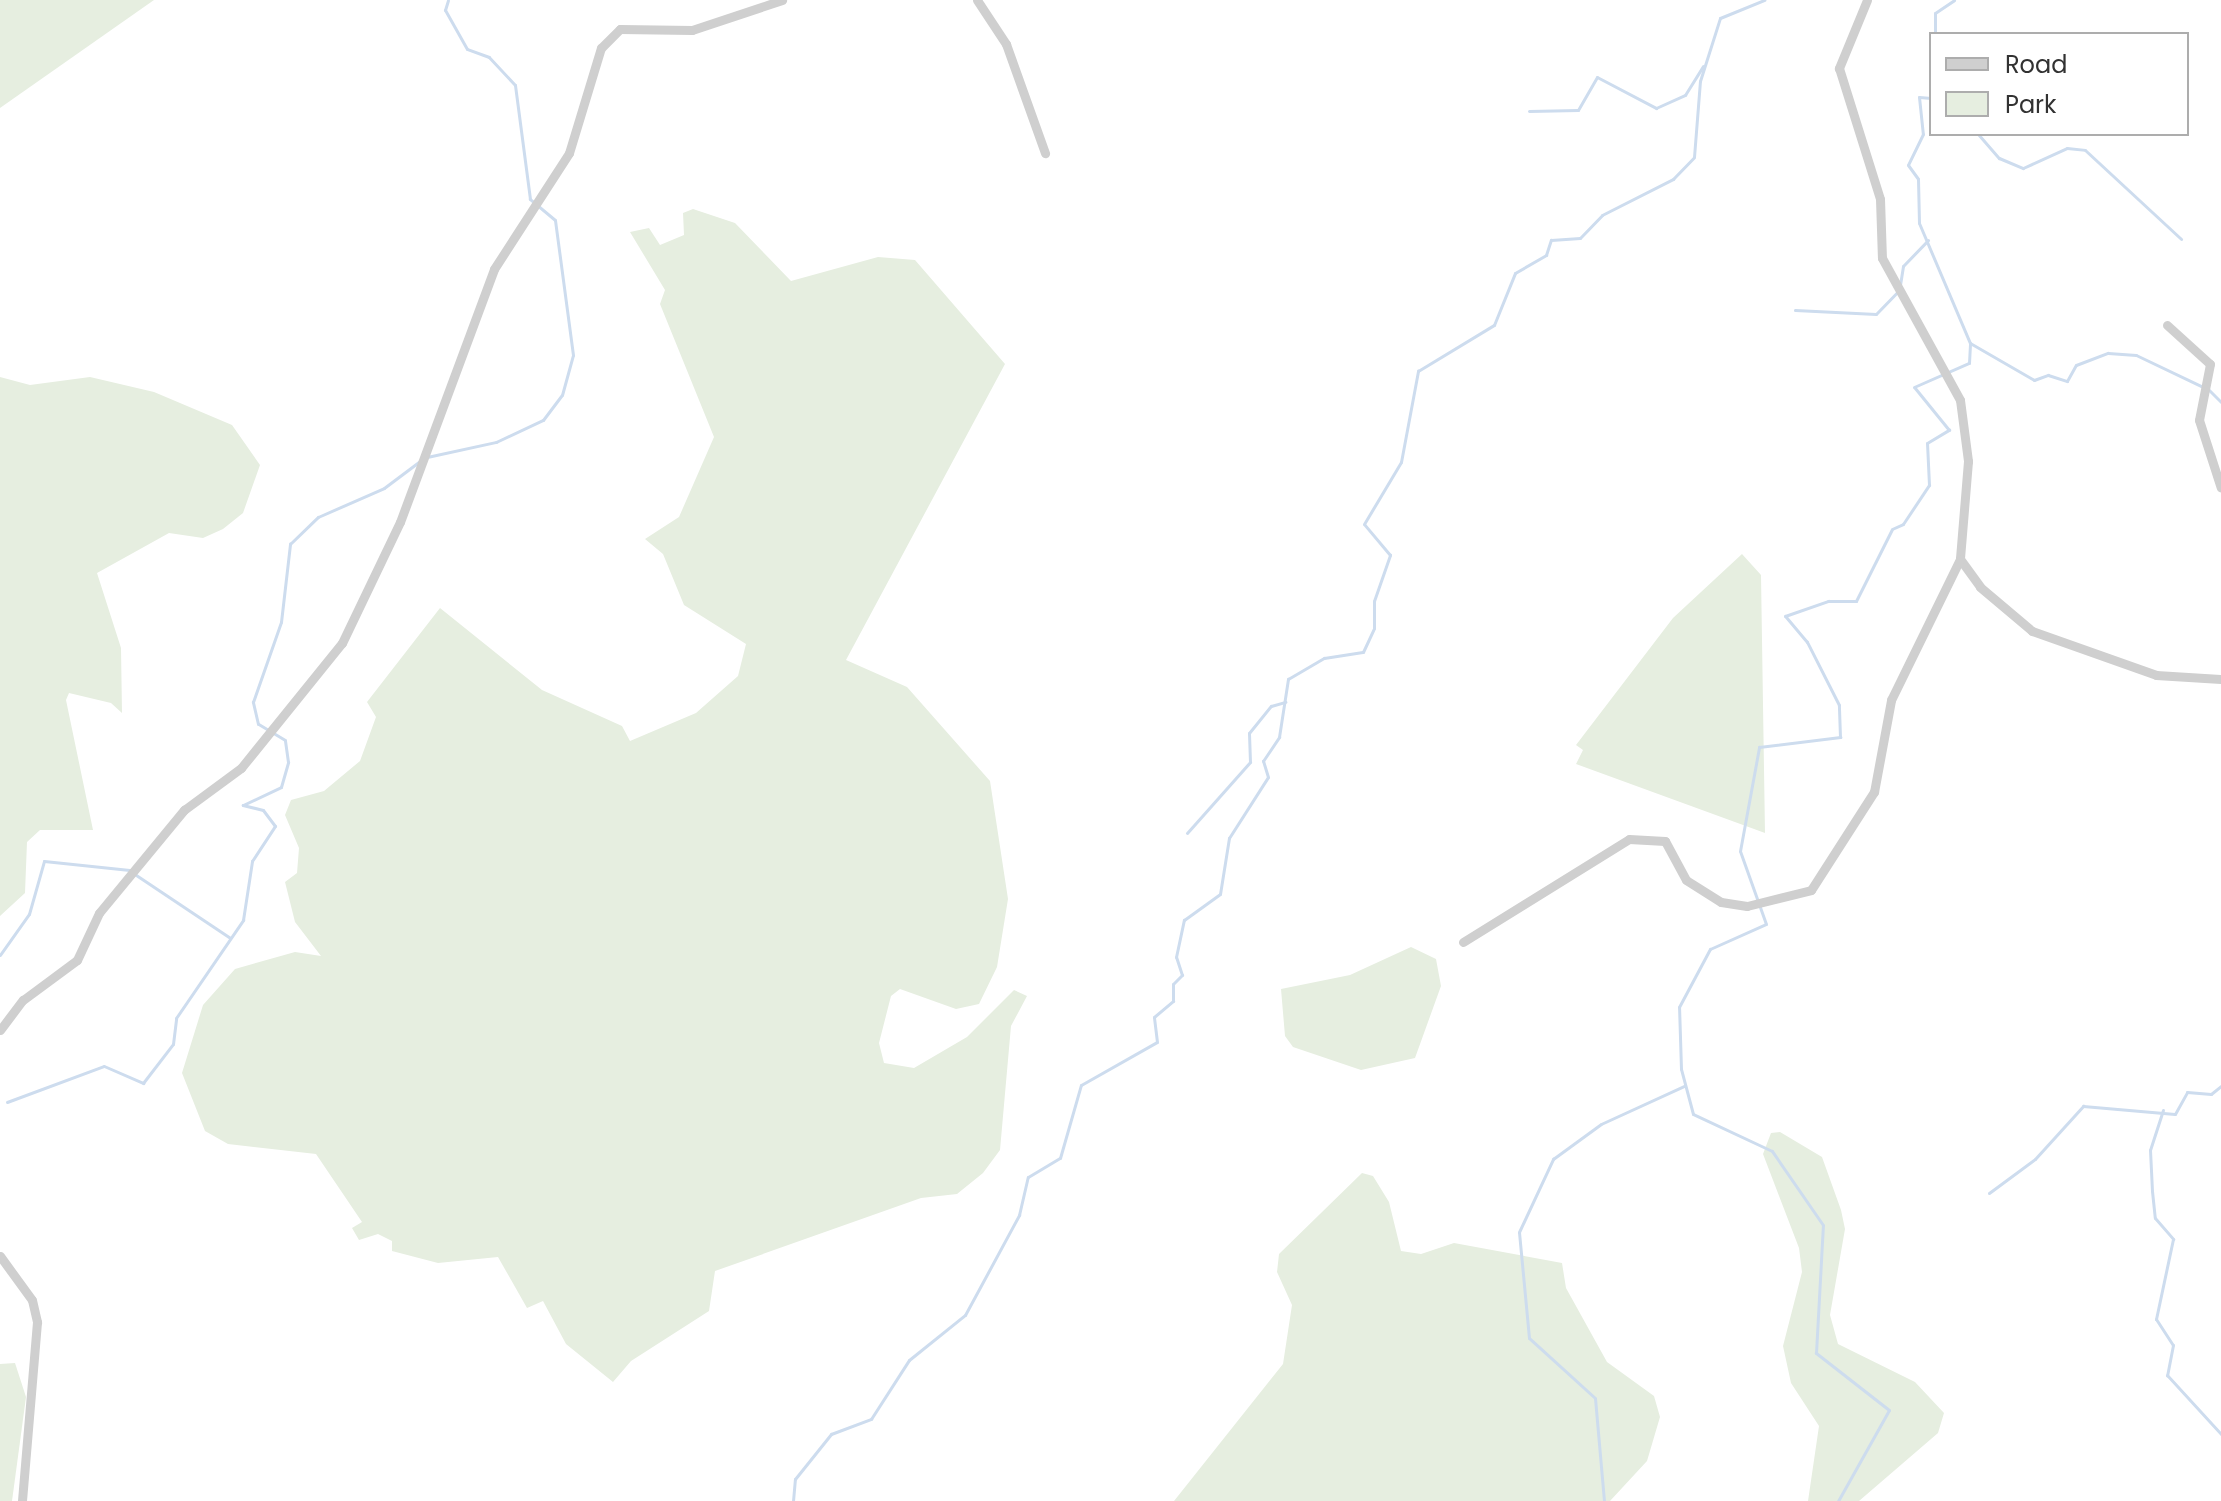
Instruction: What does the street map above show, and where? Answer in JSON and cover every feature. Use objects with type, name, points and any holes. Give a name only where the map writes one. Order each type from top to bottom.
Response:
[{"type":"street","points":[[0,1030],[23,1000],[77,960],[99,913],[184,810],[241,768],[342,643],[400,522],[494,269],[569,153],[601,48],[620,29],[692,30],[782,0]]},
{"type":"street","points":[[977,0],[1006,44],[1045,153]]},
{"type":"street","points":[[1463,942],[1629,839],[1665,841],[1686,880],[1721,902],[1747,906],[1811,890],[1874,792],[1891,700],[1960,559],[1968,461],[1960,400],[1882,258],[1880,199],[1839,68],[1867,0]]},
{"type":"street","points":[[2167,325],[2210,364],[2199,420],[2221,488]]},
{"type":"street","points":[[1960,559],[1980,587],[2032,631],[2156,675],[2221,679]]},
{"type":"street","points":[[0,1256],[32,1300],[37,1322],[22,1501]]},
{"type":"green space","points":[[0,0],[154,0],[0,108]]},
{"type":"green space","points":[[693,209],[735,223],[791,281],[878,257],[915,260],[1005,364],[846,660],[907,687],[990,781],[1008,899],[997,967],[979,1004],[956,1009],[900,989],[891,996],[879,1043],[884,1063],[914,1068],[967,1037],[1014,990],[1027,996],[1011,1026],[1000,1150],[983,1173],[957,1194],[921,1198],[715,1271],[709,1311],[631,1361],[613,1382],[566,1344],[543,1301],[527,1308],[498,1257],[438,1263],[392,1251],[392,1241],[378,1234],[359,1240],[352,1228],[362,1222],[316,1154],[228,1144],[205,1131],[182,1073],[203,1005],[235,969],[295,952],[321,956],[295,922],[285,882],[297,873],[299,848],[285,815],[291,800],[324,791],[360,761],[376,717],[367,702],[440,608],[542,690],[622,726],[630,741],[696,713],[738,676],[746,644],[684,605],[663,554],[645,539],[679,517],[714,437],[660,304],[665,290],[630,232],[649,228],[660,245],[684,235],[683,213]]},
{"type":"green space","points":[[0,377],[30,385],[90,377],[154,392],[232,425],[260,465],[243,513],[223,529],[203,538],[169,533],[97,573],[121,648],[122,713],[111,703],[69,693],[66,700],[93,830],[40,830],[27,842],[25,893],[0,916]]},
{"type":"green space","points":[[1742,554],[1761,575],[1765,833],[1576,764],[1583,750],[1576,745],[1673,618]]},
{"type":"green space","points":[[1411,947],[1436,959],[1441,986],[1415,1058],[1361,1070],[1293,1047],[1285,1036],[1281,989],[1350,975]]},
{"type":"green space","points":[[1780,1132],[1822,1157],[1841,1210],[1845,1229],[1830,1315],[1838,1344],[1915,1382],[1944,1413],[1938,1433],[1859,1501],[1808,1501],[1819,1426],[1791,1383],[1783,1346],[1802,1272],[1799,1248],[1763,1154],[1771,1133]]},
{"type":"green space","points":[[1362,1173],[1373,1176],[1389,1202],[1401,1251],[1421,1254],[1454,1243],[1562,1263],[1566,1288],[1607,1362],[1654,1396],[1660,1417],[1647,1461],[1610,1501],[1174,1501],[1283,1364],[1292,1305],[1277,1272],[1279,1254]]},
{"type":"green space","points":[[15,1363],[26,1397],[12,1501],[0,1501],[0,1364]]},
{"type":"waterway","points":[[427,457],[496,442],[543,420],[562,395],[573,355],[555,220],[530,199],[515,85],[489,57],[467,49],[445,10],[448,0]]},
{"type":"waterway","points":[[793,1501],[795,1479],[831,1434],[871,1419],[909,1360],[965,1315],[1019,1215],[1028,1177],[1060,1158],[1081,1085],[1157,1042],[1154,1017],[1173,1001],[1173,984],[1182,975],[1176,957],[1184,920],[1220,894],[1229,838],[1268,777],[1263,761],[1279,737],[1288,679],[1324,658],[1363,652],[1374,628],[1374,601],[1390,555],[1364,524],[1401,462],[1418,371],[1494,325],[1515,273],[1546,255],[1551,240],[1580,238],[1602,215],[1673,179],[1694,157],[1700,81],[1720,18],[1764,0]]},
{"type":"waterway","points":[[1935,32],[1935,13],[1954,0]]},
{"type":"waterway","points":[[1529,111],[1578,110],[1597,77],[1656,108],[1685,95],[1703,66]]},
{"type":"waterway","points":[[1929,98],[1919,97],[1923,134],[1908,165],[1918,179],[1919,223],[1970,343],[2034,380],[2048,375],[2067,381],[2076,365],[2108,353],[2136,355],[2203,387]]},
{"type":"waterway","points":[[1980,136],[1999,158],[2023,168],[2067,148],[2085,150],[2181,239]]},
{"type":"waterway","points":[[1900,285],[1903,266],[1928,240]]},
{"type":"waterway","points":[[1795,310],[1876,314],[1897,292]]},
{"type":"waterway","points":[[1838,1501],[1889,1410],[1816,1353],[1823,1225],[1772,1151],[1693,1114],[1681,1069],[1679,1007],[1710,949],[1766,924],[1740,851],[1759,747],[1840,737],[1839,705],[1807,642],[1785,616],[1828,601],[1856,601],[1892,529],[1903,524],[1929,485],[1927,443],[1949,430],[1914,387],[1969,363],[1970,343]]},
{"type":"waterway","points":[[2209,390],[2221,402]]},
{"type":"waterway","points":[[7,1102],[104,1066],[143,1083],[173,1044],[176,1018],[243,920],[252,861],[275,826],[263,810],[243,805],[281,787],[288,762],[285,740],[258,724],[253,702],[281,622],[290,544],[318,517],[384,488],[420,461]]},
{"type":"waterway","points":[[1187,833],[1250,762],[1249,733],[1271,706],[1285,702]]},
{"type":"waterway","points":[[0,955],[29,914],[44,861],[130,870]]},
{"type":"waterway","points":[[136,875],[230,938]]},
{"type":"waterway","points":[[1604,1501],[1595,1398],[1529,1338],[1519,1232],[1553,1159],[1601,1124],[1684,1086]]},
{"type":"waterway","points":[[1989,1193],[2035,1159],[2083,1106],[2175,1114],[2187,1092],[2211,1094],[2221,1086]]},
{"type":"waterway","points":[[2163,1110],[2150,1150],[2152,1191],[2155,1218],[2173,1239],[2156,1319],[2173,1345],[2167,1375],[2221,1434]]}]
